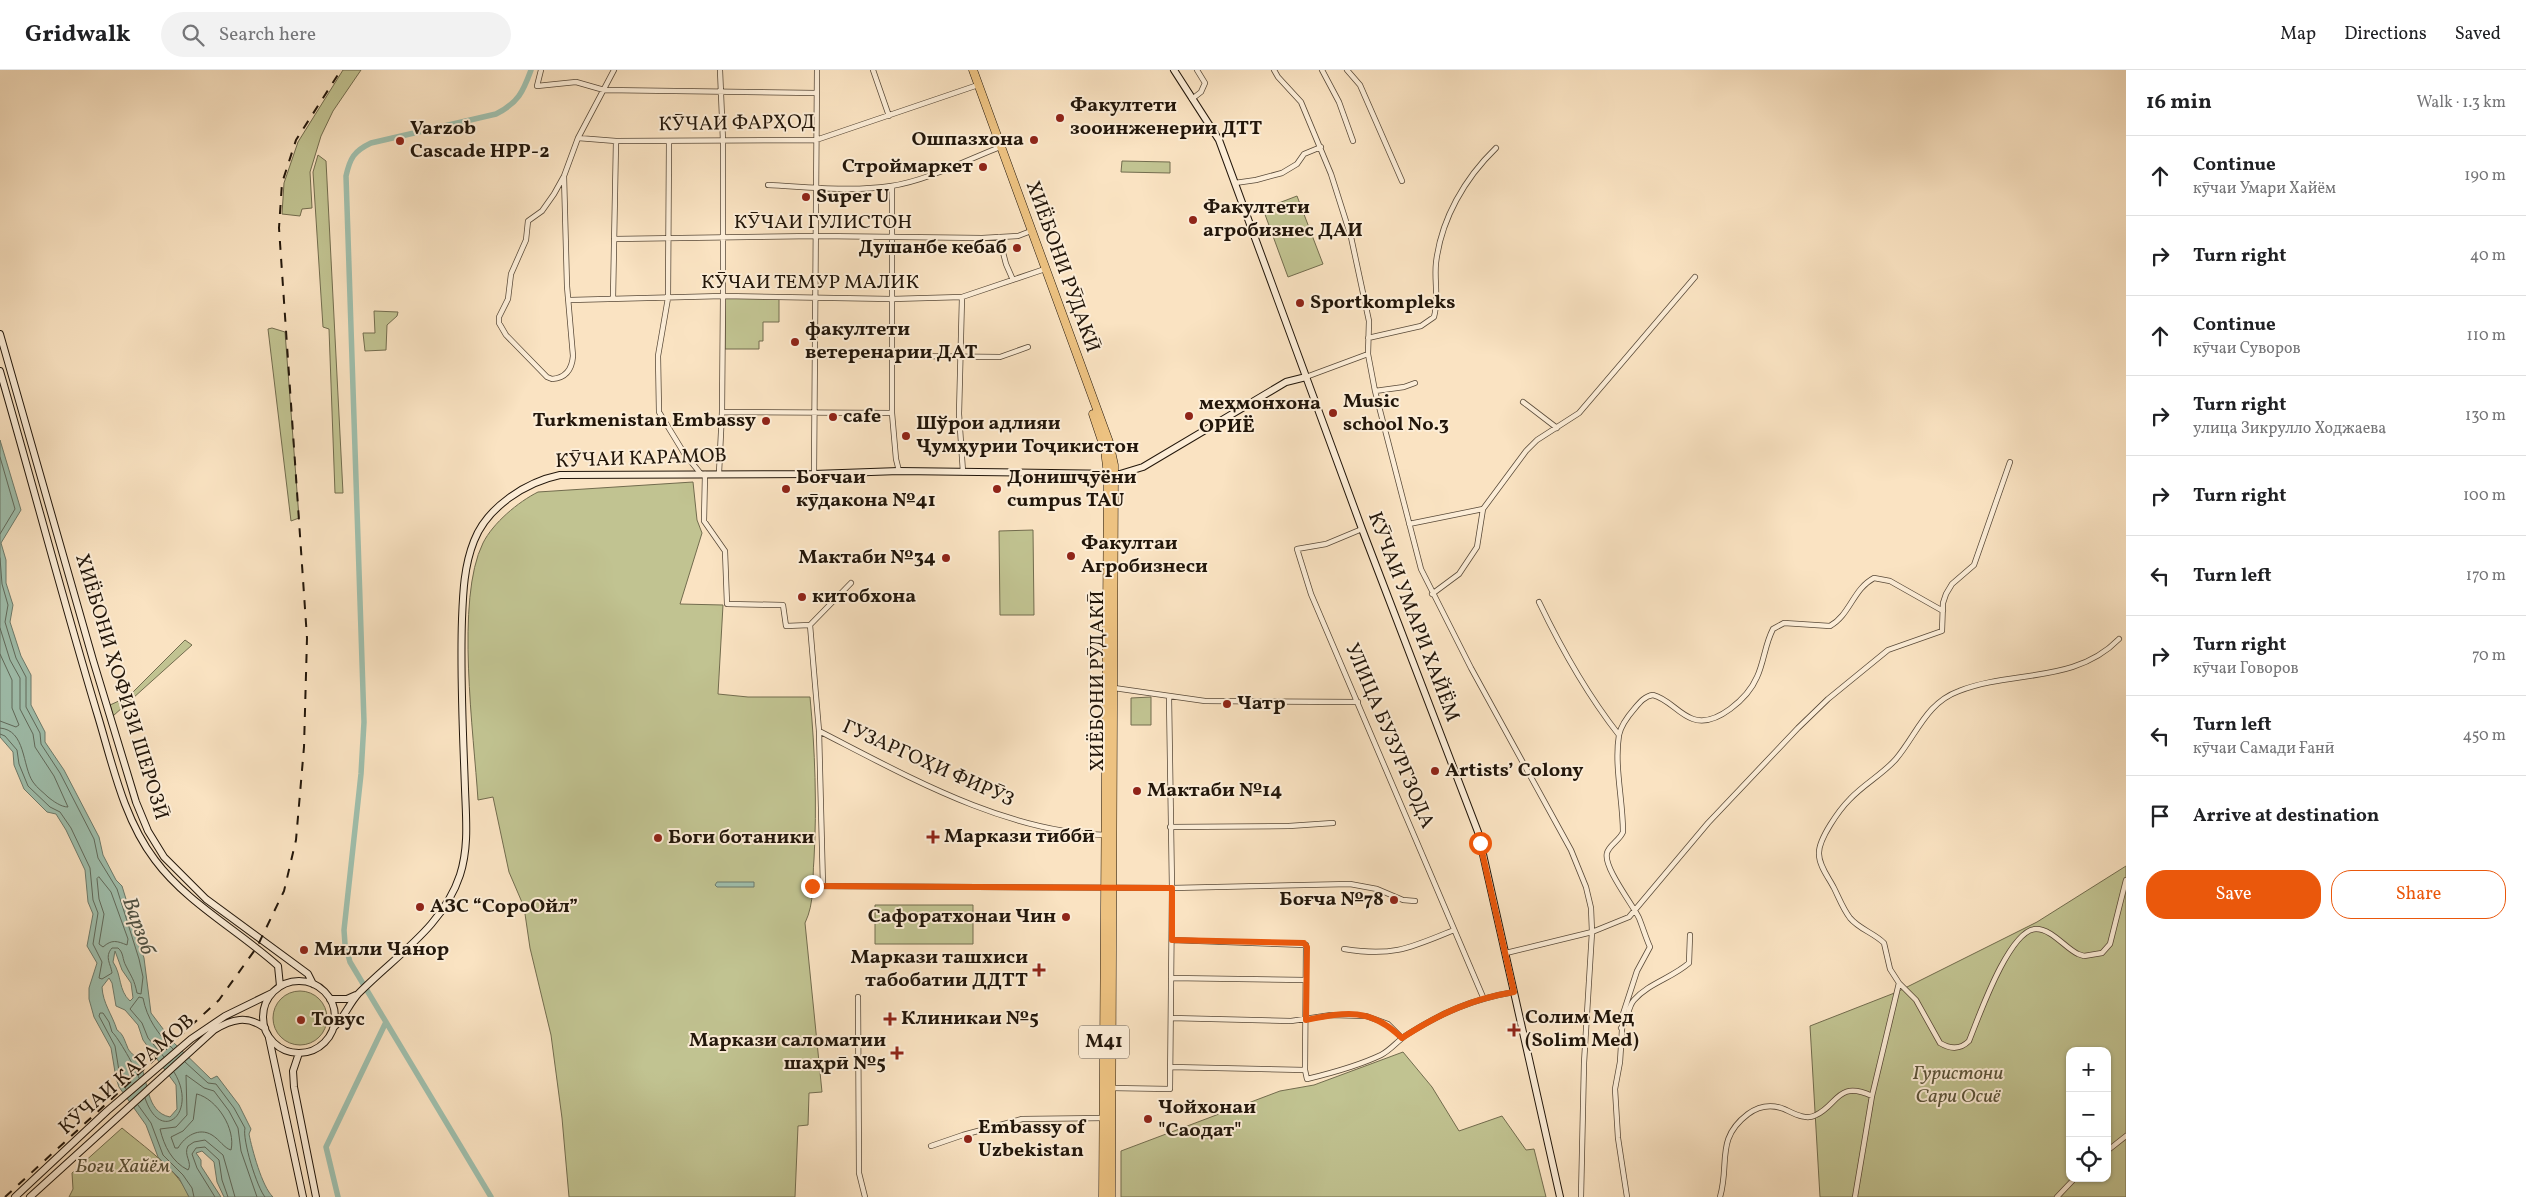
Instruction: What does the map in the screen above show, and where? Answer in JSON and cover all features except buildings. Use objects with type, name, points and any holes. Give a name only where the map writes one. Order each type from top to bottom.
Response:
[{"type":"highway","name":"M41","points":[[967,70],[976,86],[1029,232],[1103,443],[1111,475],[1107,1118],[1103,1197]]},
{"type":"highway","points":[[973,70],[976,86]]},
{"type":"highway","name":"ХИЁБОНИ РӮДАКӢ","points":[[1110,835],[1114,688],[1111,674]]},
{"type":"highway","points":[[1108,996],[1111,1088],[1107,1118],[1111,1197]]},
{"type":"main road","name":"КӮЧАИ УМАРИ ХАЙЁМ","points":[[1174,70],[1219,140],[1278,295],[1362,529],[1478,832],[1560,1197]]},
{"type":"main road","name":"ХИЁБОНИ ҲОФИЗИ ШЕРОЗӢ","points":[[0,334],[129,778],[148,831],[164,857],[206,899],[308,974],[313,984],[330,999]]},
{"type":"main road","name":"ХИЁБОНИ ҲОФИЗИ ШЕРОЗӢ","points":[[0,371],[84,672],[118,781],[140,836],[155,861],[190,895],[278,966],[280,986]]},
{"type":"main road","name":"КӮЧАИ КАРАМОВ","points":[[334,1027],[357,995],[438,918],[453,893],[461,873],[468,828],[461,646],[463,582],[474,540],[491,514],[510,498],[531,484],[545,478],[560,476],[719,473],[814,474],[899,470],[1111,475],[1144,467],[1286,382],[1306,377]]},
{"type":"main road","points":[[118,781],[129,778]]},
{"type":"main road","points":[[303,1197],[263,1015],[272,993],[280,986],[300,981],[313,984]]},
{"type":"main road","name":"КӮЧАИ КАРАМОВ","points":[[15,1197],[107,1111],[191,1039],[225,1016],[272,993]]},
{"type":"main road","points":[[268,1035],[281,1048],[299,1053],[317,1048],[327,1039],[334,1027],[335,1018],[330,999],[347,999],[357,995]]},
{"type":"main road","name":"КӮЧАИ КАРАМОВ","points":[[30,1197],[214,1030],[234,1020],[248,1020],[265,1028]]},
{"type":"main road","points":[[299,1053],[294,1071],[294,1087],[316,1197]]},
{"type":"street","points":[[541,70],[537,86],[576,82],[604,90],[816,93]]},
{"type":"street","points":[[564,176],[567,286],[570,300],[572,364],[567,373],[552,379],[547,377],[506,335],[499,323],[499,317],[508,299],[511,274],[526,240],[528,221],[546,206],[564,176],[578,138],[614,70]]},
{"type":"street","points":[[719,473],[722,412],[723,296],[723,141],[720,70]]},
{"type":"street","points":[[814,474],[817,70]]},
{"type":"street","points":[[874,70],[889,116]]},
{"type":"street","points":[[1192,99],[1201,92],[1205,83],[1197,70]]},
{"type":"street","points":[[1274,70],[1301,102],[1321,147],[1351,237],[1369,321],[1368,354],[1375,391],[1421,569],[1432,594],[1571,850],[1586,887],[1591,908],[1592,932],[1584,1063],[1581,1197]]},
{"type":"street","points":[[1322,70],[1339,102],[1353,141]]},
{"type":"street","points":[[1347,70],[1360,85],[1402,181]]},
{"type":"street","name":"КӮЧАИ ФАРҲОД","points":[[578,138],[616,141],[816,140],[976,86]]},
{"type":"street","points":[[613,298],[616,141]]},
{"type":"street","points":[[669,141],[668,298],[658,356],[659,412],[684,454],[703,474],[704,521],[725,551],[727,604],[783,605],[786,626],[810,625],[851,583]]},
{"type":"street","points":[[1235,183],[1282,173],[1297,164],[1304,154],[1321,147]]},
{"type":"street","points":[[768,185],[816,187],[892,186],[944,170],[998,148]]},
{"type":"street","points":[[1368,338],[1421,326],[1434,317],[1436,262],[1450,213],[1462,188],[1478,165],[1496,148]]},
{"type":"street","points":[[892,186],[892,413],[896,459],[899,470]]},
{"type":"street","name":"КӮЧАИ ГУЛИСТОН","points":[[614,239],[817,236],[892,238],[999,237],[1029,232]]},
{"type":"street","points":[[999,237],[1006,264],[1013,280]]},
{"type":"street","name":"КӮЧАИ ТЕМУР МАЛИК","points":[[570,300],[723,296],[892,299],[962,297],[1042,270]]},
{"type":"street","points":[[1432,594],[1459,574],[1477,547],[1483,509],[1526,450],[1579,413],[1695,277]]},
{"type":"street","points":[[962,297],[959,414],[963,472]]},
{"type":"street","points":[[816,355],[1000,357],[1028,348]]},
{"type":"street","points":[[1306,377],[1368,354]]},
{"type":"street","points":[[1375,391],[1404,387],[1415,383]]},
{"type":"street","points":[[1523,402],[1557,428]]},
{"type":"street","points":[[722,412],[892,413]]},
{"type":"street","points":[[1506,953],[1592,932],[1619,923],[1635,912],[1708,823],[1798,728],[1828,700],[1888,650],[1938,633],[1944,629],[1943,611],[1946,594],[1952,584],[1974,565],[2010,462]]},
{"type":"street","points":[[1409,524],[1483,509]]},
{"type":"street","name":"УЛИЦА БУЗУРГЗОДА","points":[[1362,529],[1326,544],[1297,549],[1311,594],[1483,997]]},
{"type":"street","points":[[1627,1197],[1618,1138],[1616,1105],[1623,1014],[1630,987],[1650,947],[1639,919],[1619,887],[1607,858],[1608,850],[1620,838],[1622,832],[1619,735],[1629,716],[1648,696],[1659,697],[1694,719],[1710,720],[1719,716],[1750,690],[1757,677],[1773,629],[1784,624],[1830,626],[1844,614],[1860,588],[1874,578],[1890,580],[1943,611]]},
{"type":"street","points":[[1539,602],[1562,652],[1582,685],[1619,735]]},
{"type":"street","points":[[810,625],[819,731],[823,886]]},
{"type":"street","points":[[2119,639],[2096,657],[2076,666],[2040,676],[1975,686],[1947,696],[1922,718],[1891,764],[1850,799],[1819,846],[1820,861],[1851,919],[1884,943],[1890,969],[1899,983],[1916,1000],[1940,1043],[1956,1048],[1964,1046],[1969,1041],[1998,972],[2022,935],[2028,931],[2038,929],[2046,932],[2078,954],[2084,956],[2102,953],[2110,944],[2126,880]]},
{"type":"street","points":[[1114,688],[1205,701],[1358,702]]},
{"type":"street","points":[[1111,1088],[1170,1089],[1172,888],[1169,696]]},
{"type":"street","name":"ГУЗАРГОҲИ ФИРӮЗ","points":[[819,731],[913,778],[1014,820],[1110,835]]},
{"type":"street","points":[[1170,826],[1289,826],[1333,822]]},
{"type":"street","points":[[812,886],[1172,888],[1350,884],[1377,888],[1402,900],[1415,901]]},
{"type":"street","points":[[1344,949],[1374,954],[1393,952],[1454,930]]},
{"type":"street","points":[[1622,1028],[1626,1023],[1632,1001],[1654,983],[1681,970],[1689,963],[1690,935]]},
{"type":"street","points":[[1172,940],[1306,945],[1305,1070],[1307,1079],[1332,1073],[1381,1055],[1402,1038],[1446,1011],[1483,997],[1514,992]]},
{"type":"street","points":[[1171,978],[1306,980]]},
{"type":"street","points":[[1856,1197],[1872,1096],[1899,983]]},
{"type":"street","points":[[858,997],[859,1173],[865,1197]]},
{"type":"street","points":[[1171,1018],[1306,1020],[1331,1015],[1366,1016],[1388,1024],[1402,1038]]},
{"type":"street","points":[[1171,1067],[1305,1070]]},
{"type":"street","points":[[1720,1197],[1726,1142],[1737,1123],[1752,1112],[1770,1106],[1800,1116],[1813,1116],[1840,1094],[1855,1091],[1872,1096]]},
{"type":"street","points":[[931,1146],[1022,1119],[1107,1118]]},
{"type":"street","points":[[2111,1148],[2126,1136]]},
{"type":"street","points":[[2058,1197],[2071,1182]]},
{"type":"green space","points":[[343,70],[361,70],[333,111],[321,136],[310,172],[312,208],[302,209],[300,216],[282,214],[284,183],[298,142]]},
{"type":"green space","points":[[318,155],[326,161],[343,493],[335,493],[329,329],[323,327],[313,172]]},
{"type":"green space","points":[[1122,161],[1170,162],[1170,173],[1121,172]]},
{"type":"green space","points":[[1297,196],[1323,264],[1288,277],[1263,209]]},
{"type":"green space","points":[[725,297],[779,297],[779,322],[763,322],[763,341],[759,341],[759,349],[725,349]]},
{"type":"green space","points":[[374,311],[398,312],[397,316],[387,325],[386,350],[365,351],[363,333],[375,333]]},
{"type":"green space","points":[[272,328],[285,332],[299,518],[291,521],[268,329]]},
{"type":"green space","name":"Боги ботаники","points":[[693,482],[697,520],[702,533],[680,604],[723,605],[718,694],[748,697],[810,697],[815,778],[815,839],[812,899],[805,923],[822,1092],[809,1093],[808,1125],[798,1126],[795,1197],[569,1197],[562,1118],[551,1035],[530,948],[524,907],[509,872],[493,797],[478,800],[468,668],[470,598],[475,567],[487,535],[514,507],[538,492]]},
{"type":"green space","points":[[1033,530],[1034,615],[1000,615],[999,531]]},
{"type":"green space","points":[[185,640],[192,645],[113,716],[110,705],[121,700],[123,702]]},
{"type":"green space","points":[[1151,697],[1151,725],[1131,725],[1131,698]]},
{"type":"green space","name":"Гуристони Сари Осиё","points":[[2126,866],[2126,1197],[1820,1197],[1810,1026],[1897,992],[2037,922]]},
{"type":"green space","points":[[875,905],[973,905],[973,944],[875,944]]},
{"type":"green space","points":[[295,991],[305,991],[315,995],[323,1003],[327,1018],[323,1033],[315,1041],[305,1045],[295,1045],[285,1041],[277,1033],[273,1023],[273,1013],[277,1003],[285,995]]},
{"type":"green space","points":[[1403,1052],[1432,1087],[1459,1131],[1502,1116],[1526,1150],[1534,1149],[1546,1197],[1121,1197],[1121,1151],[1280,1091],[1314,1085]]},
{"type":"green space","name":"Боғи Хайём","points":[[122,1128],[170,1169],[185,1188],[189,1197],[69,1197],[73,1189],[72,1173]]},
{"type":"water","points":[[0,440],[21,510],[1,543],[6,560],[6,583],[13,605],[10,622],[21,656],[31,675],[31,705],[45,732],[45,742],[64,770],[99,837],[103,855],[116,880],[122,886],[144,958],[151,1013],[173,1042],[211,1079],[217,1076],[239,1105],[251,1129],[249,1134],[261,1177],[273,1197],[224,1197],[217,1182],[214,1162],[202,1151],[196,1153],[201,1160],[201,1166],[221,1197],[189,1197],[179,1178],[158,1157],[146,1125],[119,1087],[111,1048],[94,1017],[89,999],[89,988],[97,963],[87,946],[93,914],[88,902],[85,870],[66,830],[56,814],[47,812],[24,789],[14,765],[13,752],[0,737]],"holes":[[[115,951],[122,970],[131,983],[133,998],[130,1001],[126,997],[113,962]],[[109,978],[112,983],[116,1006],[125,1010],[138,1025],[143,1040],[176,1085],[177,1109],[170,1117],[156,1109],[149,1094],[139,1061],[129,1051],[122,1035],[117,1030],[106,1004],[102,987]]]},
{"type":"water","points":[[717,882],[754,882],[754,887],[717,887],[715,885]]},
{"type":"waterway","points":[[491,1197],[350,962],[345,944],[344,930],[361,774],[364,722],[346,176],[349,164],[357,152],[371,143],[496,114],[510,106],[519,96],[531,70]]},
{"type":"waterway","points":[[338,1197],[326,1147],[386,1022]]},
{"type":"railway","points":[[5,1197],[219,1000],[257,947],[284,891],[296,840],[304,747],[307,638],[279,228],[282,183],[296,140],[341,70]]},
{"type":"place","name":"Факултети зооинженерии ДТТ","points":[[1060,118]]},
{"type":"place","name":"Oшпазхона","points":[[1034,140]]},
{"type":"place","name":"Varzob Cascade HPP-2","points":[[400,141]]},
{"type":"place","name":"Строймаркет","points":[[983,167]]},
{"type":"place","name":"Super U","points":[[806,197]]},
{"type":"place","name":"Факултети агробизнес ДАИ","points":[[1193,220]]},
{"type":"place","name":"Душанбе кебаб","points":[[1017,248]]},
{"type":"place","name":"Sportkompleks","points":[[1300,303]]},
{"type":"place","name":"факултети ветеренарии ДАТ","points":[[795,342]]},
{"type":"place","name":"Music school No.3","points":[[1333,413]]},
{"type":"place","name":"меҳмонхона ОРИЁ","points":[[1189,416]]},
{"type":"place","name":"cafe","points":[[833,417]]},
{"type":"place","name":"Turkmenistan Embassy","points":[[766,421]]},
{"type":"place","name":"Шўрои адлияи Ҷумҳурии Тоҷикистон","points":[[906,436]]},
{"type":"place","name":"Боғчаи кӯдакона №41","points":[[786,489]]},
{"type":"place","name":"Донишҷӯёни cumpus TAU","points":[[997,489]]},
{"type":"place","name":"Факултаи Агробизнеси","points":[[1071,556]]},
{"type":"place","name":"Мактаби №34","points":[[946,558]]},
{"type":"place","name":"китобхона","points":[[802,597]]},
{"type":"place","name":"Чатр","points":[[1227,704]]},
{"type":"place","name":"Artists’ Colony","points":[[1435,771]]},
{"type":"place","name":"Мактаби №14","points":[[1137,791]]},
{"type":"place","name":"Маркази тиббӣ","points":[[933,837]]},
{"type":"place","name":"Боги ботаники","points":[[658,838]]},
{"type":"place","name":"Боғча №78","points":[[1394,900]]},
{"type":"place","name":"АЗС “СороОйл”","points":[[420,907]]},
{"type":"place","name":"Сафоратхонаи Чин","points":[[1066,917]]},
{"type":"place","name":"Милли Чанор","points":[[304,950]]},
{"type":"place","name":"Маркази ташхиси табобатии ДДТТ","points":[[1039,970]]},
{"type":"place","name":"Клиникаи №5","points":[[890,1019]]},
{"type":"place","name":"Товус","points":[[301,1020]]},
{"type":"place","name":"Солим Мед (Solim Med)","points":[[1514,1030]]},
{"type":"place","name":"Маркази саломатии шаҳрӣ №5","points":[[897,1053]]},
{"type":"place","name":"Чойхонаи \"Саодат\"","points":[[1148,1119]]},
{"type":"place","name":"Embassy of Uzbekistan","points":[[968,1139]]},
{"type":"route","points":[[812,886],[967,885],[1172,888],[1172,940],[1304,943],[1307,947],[1306,1020],[1331,1015],[1366,1016],[1380,1019],[1402,1038],[1446,1011],[1483,997],[1514,992],[1480,843]]},
{"type":"water label","name":"Варзоб","points":[[138,926]]}]
